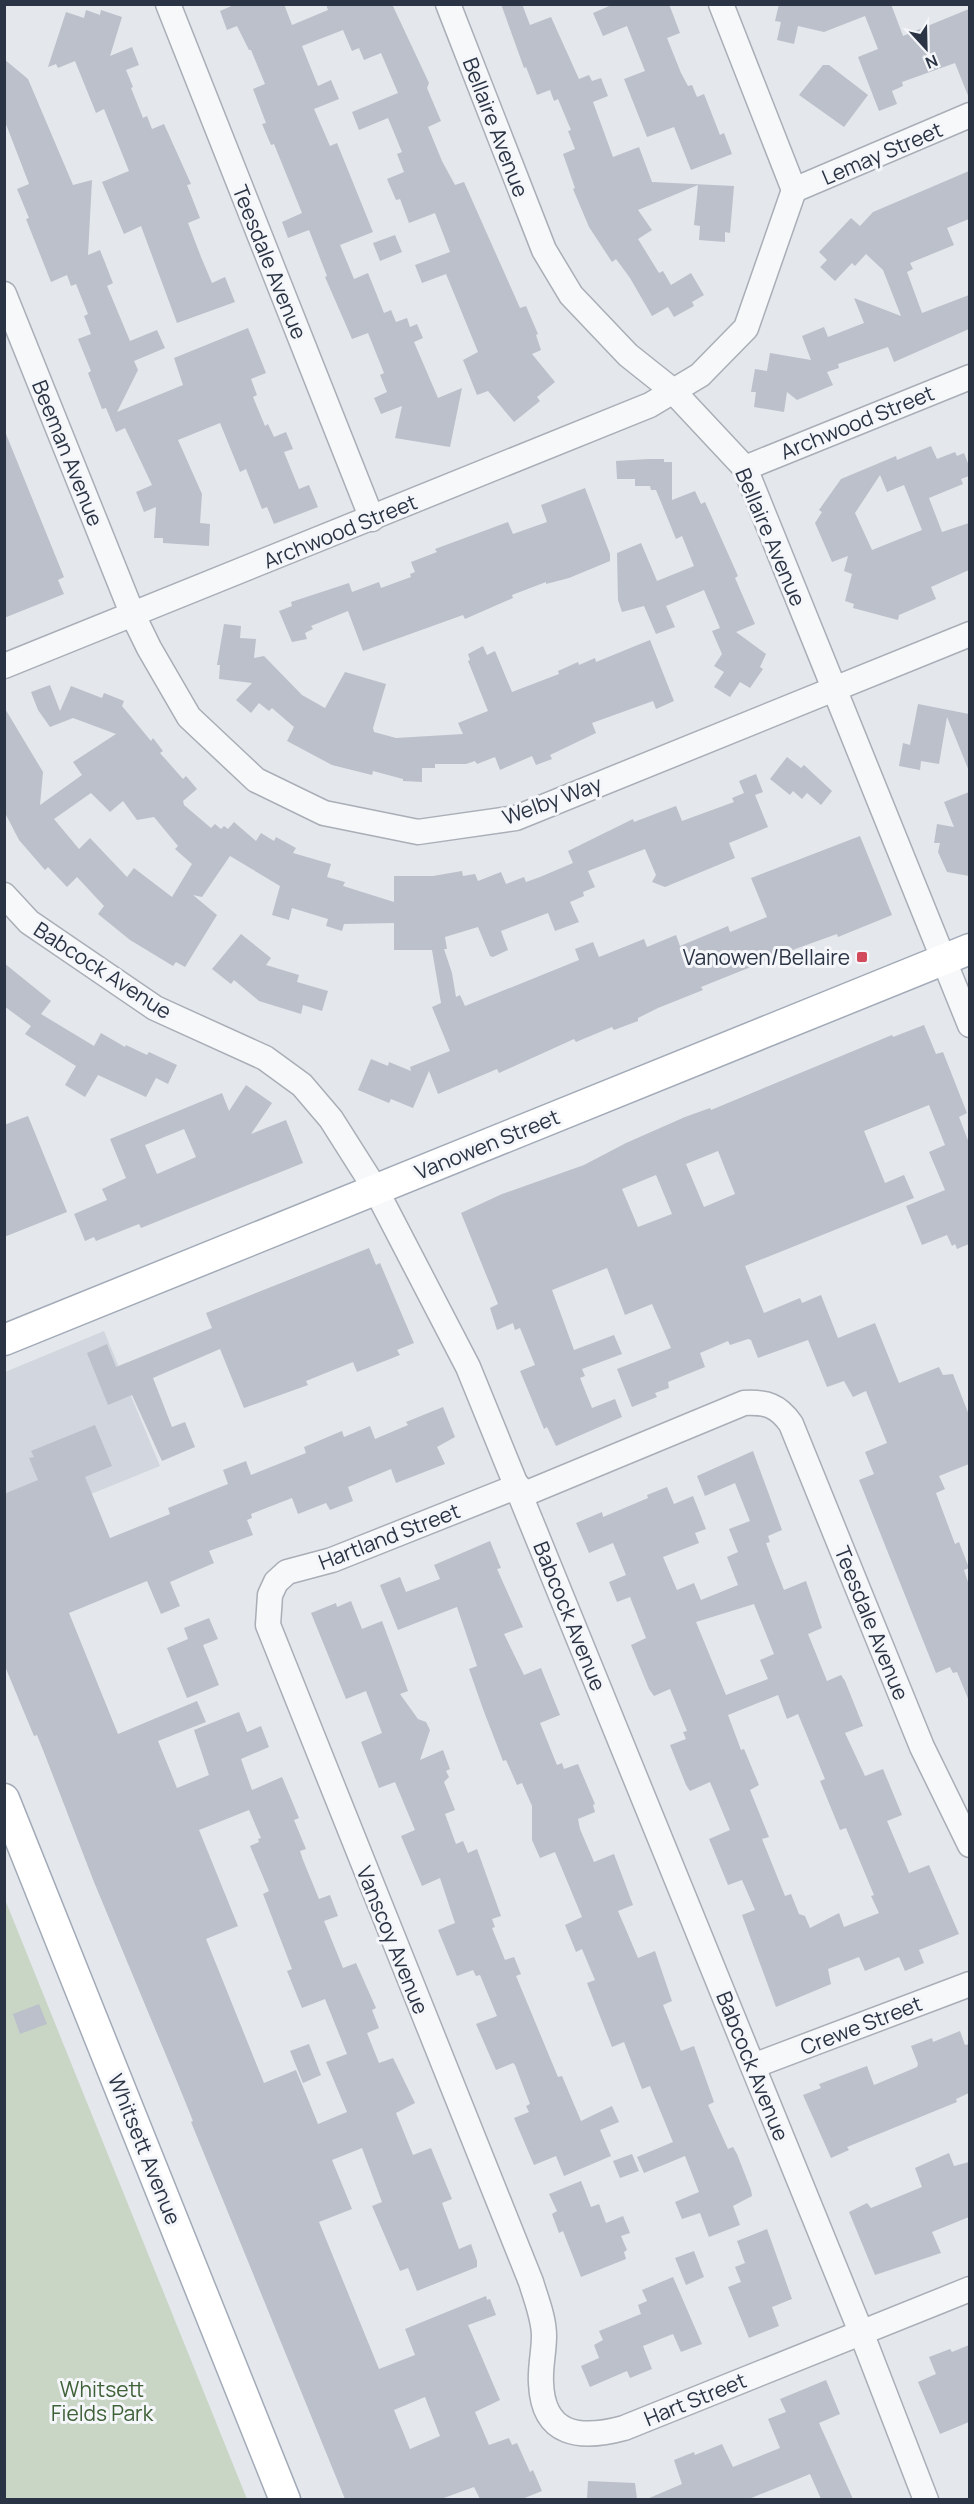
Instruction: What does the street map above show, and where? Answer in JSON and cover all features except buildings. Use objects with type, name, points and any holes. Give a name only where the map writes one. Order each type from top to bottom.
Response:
[{"type":"main road","name":"Vanowen Street","points":[[4,1340],[956,954]]},
{"type":"main road","name":"Whitsett Avenue","points":[[4,1799],[285,2499]]},
{"type":"street","name":"Teesdale Avenue","points":[[168,4],[372,519]]},
{"type":"street","name":"Bellaire Avenue","points":[[448,4],[544,250],[571,295],[628,355],[672,390],[745,468],[834,689],[956,954],[969,1025]]},
{"type":"street","points":[[721,4],[794,190]]},
{"type":"street","name":"Lemay Street","points":[[794,190],[969,115]]},
{"type":"street","name":"Archwood Street","points":[[4,666],[650,405],[700,375],[746,328],[794,190]]},
{"type":"street","name":"Beeman Avenue","points":[[4,294],[132,613]]},
{"type":"street","name":"Archwood Street","points":[[745,468],[969,377]]},
{"type":"street","name":"Welby Way","points":[[132,613],[149,648],[189,717],[256,780],[324,813],[418,832],[516,818],[969,634]]},
{"type":"street","name":"Babcock Avenue","points":[[4,894],[29,922],[155,1008],[265,1058],[302,1085],[331,1119],[376,1190],[468,1367],[861,2332],[926,2499]]},
{"type":"street","name":"Hartland Street","points":[[270,1595],[276,1582],[287,1572],[332,1560],[520,1491],[744,1403],[771,1405]]},
{"type":"street","name":"Teesdale Avenue","points":[[771,1405],[781,1410],[791,1424],[922,1747],[969,1845]]},
{"type":"street","name":"Vanscoy Avenue","points":[[270,1595],[268,1625],[272,1640],[531,2282]]},
{"type":"street","name":"Crewe Street","points":[[753,2066],[969,1984]]},
{"type":"street","name":"Hart Street","points":[[531,2282],[544,2334],[540,2380],[547,2413],[560,2427],[573,2433],[605,2433],[624,2428],[969,2289]]},
{"type":"shaded area","points":[[104,1331],[160,1466],[5,1529],[5,1372]]},
{"type":"green space","name":"Whitsett Fields Park","points":[[4,1897],[247,2499],[5,2499]]},
{"type":"place","name":"Vanowen/Bellaire","points":[[862,957]]}]
